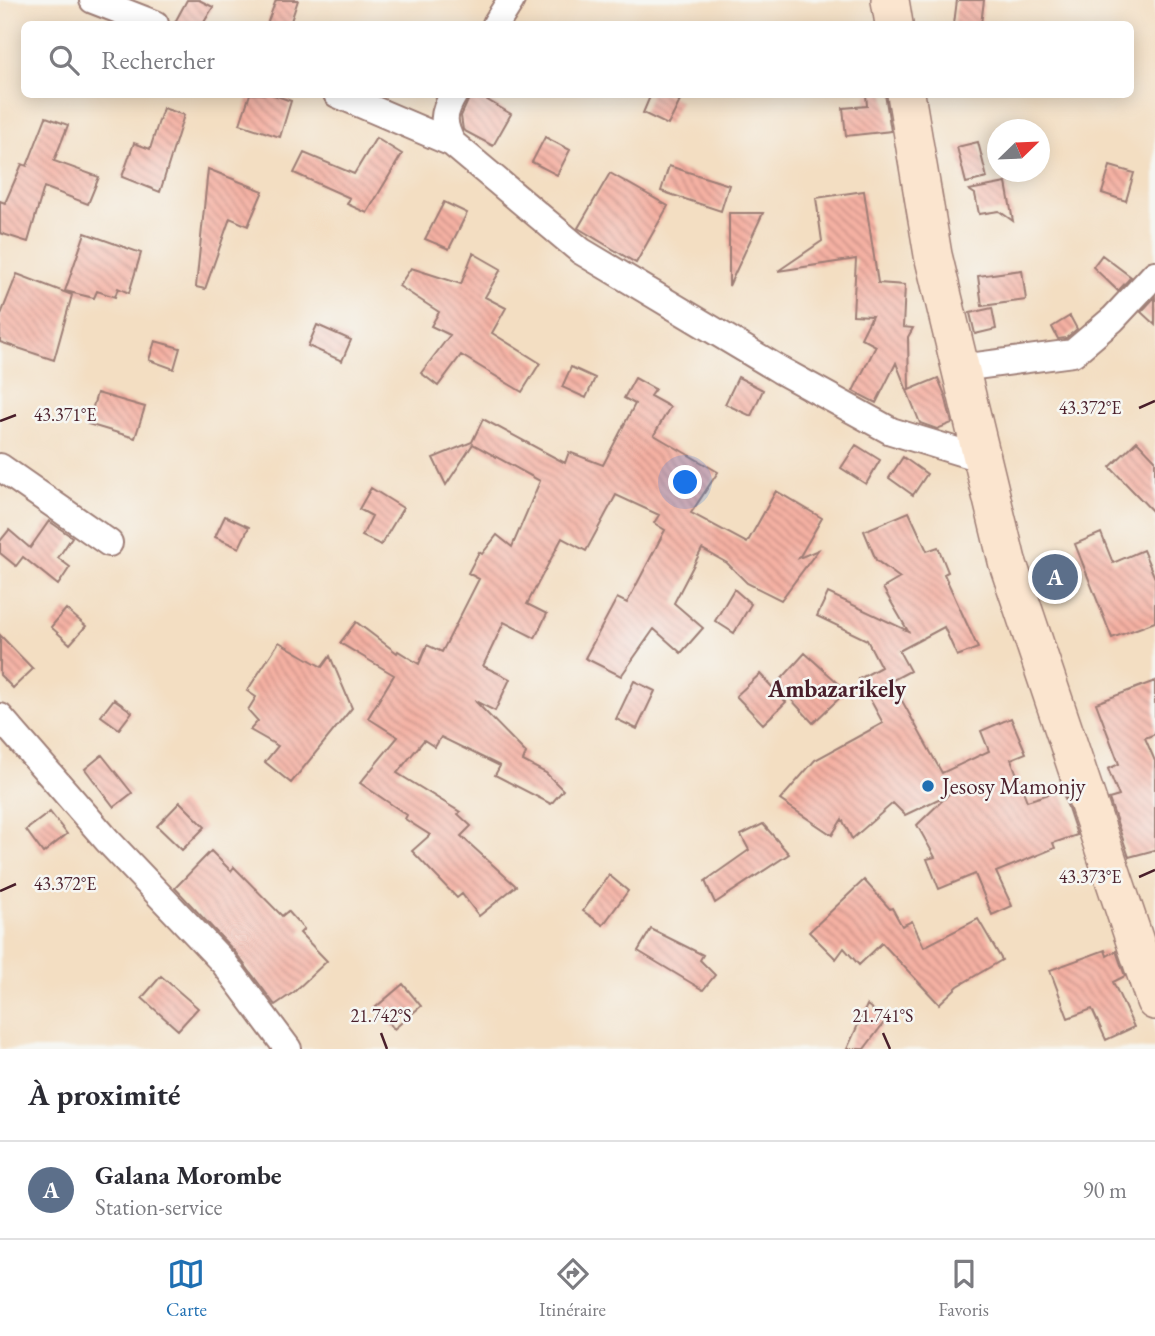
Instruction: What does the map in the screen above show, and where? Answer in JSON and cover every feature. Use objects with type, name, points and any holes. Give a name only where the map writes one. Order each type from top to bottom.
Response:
[{"type":"street","points":[[93,0],[147,21]]},
{"type":"street","points":[[498,21],[511,0]]},
{"type":"street","points":[[890,0],[894,21]]},
{"type":"street","points":[[346,98],[452,143],[581,251],[780,370],[891,431],[983,459]]},
{"type":"street","points":[[452,98],[444,110],[443,125],[452,143]]},
{"type":"street","points":[[907,98],[933,255],[1007,561],[1155,1001]]},
{"type":"street","points":[[961,368],[1073,353],[1113,318],[1155,274]]},
{"type":"street","points":[[0,467],[109,543]]},
{"type":"street","points":[[0,717],[107,840],[224,963],[288,1049]]},
{"type":"building","points":[[187,0],[199,0],[213,7],[205,21],[176,21]]},
{"type":"building","points":[[276,0],[298,0],[291,21],[268,21]]},
{"type":"building","points":[[957,0],[984,0],[981,21],[954,21]]},
{"type":"building","points":[[249,98],[282,98],[291,101],[280,137],[240,124]]},
{"type":"building","points":[[469,98],[484,98],[511,114],[493,146],[463,130],[461,116]]},
{"type":"building","points":[[649,98],[674,98],[680,101],[668,125],[643,113]]},
{"type":"building","points":[[866,98],[886,98],[891,131],[846,136],[843,108],[867,106]]},
{"type":"building","points":[[163,108],[184,115],[160,192],[122,177],[134,143],[150,149]]},
{"type":"building","points":[[46,117],[68,125],[54,161],[99,177],[88,204],[44,187],[28,242],[0,233],[0,201],[5,203],[22,164],[27,166]]},
{"type":"building","points":[[545,137],[570,150],[557,175],[532,162]]},
{"type":"building","points":[[376,138],[402,154],[367,213],[347,204],[350,198],[294,173],[304,153],[354,174]]},
{"type":"building","points":[[978,142],[987,178],[966,183],[957,147]]},
{"type":"building","points":[[669,166],[729,185],[721,211],[661,191]]},
{"type":"building","points":[[1110,166],[1134,173],[1126,201],[1102,193]]},
{"type":"building","points":[[208,169],[263,191],[248,226],[230,218],[205,289],[196,287]]},
{"type":"building","points":[[610,173],[668,206],[636,263],[578,228]]},
{"type":"building","points":[[1006,183],[1013,221],[999,211],[979,214],[975,194],[969,190]]},
{"type":"building","points":[[864,191],[878,283],[905,285],[903,327],[913,328],[908,337],[909,390],[938,378],[945,395],[952,423],[937,429],[920,423],[896,363],[876,403],[853,391],[876,346],[861,338],[872,316],[853,315],[856,259],[778,271],[822,241],[816,198]]},
{"type":"building","points":[[444,202],[467,213],[449,249],[425,239]]},
{"type":"building","points":[[729,213],[763,213],[729,286]]},
{"type":"building","points":[[85,233],[141,253],[129,293],[118,288],[115,297],[97,291],[94,298],[65,291]]},
{"type":"building","points":[[473,253],[501,269],[485,297],[506,308],[492,333],[540,363],[522,392],[461,355],[438,386],[421,373],[450,335],[431,326],[439,312],[399,286],[411,268],[461,284]]},
{"type":"building","points":[[1102,255],[1131,277],[1118,291],[1093,267]]},
{"type":"building","points":[[1022,270],[1026,300],[982,306],[978,276]]},
{"type":"building","points":[[17,274],[72,295],[54,360],[0,342],[0,317]]},
{"type":"building","points":[[1155,297],[1155,325],[1141,312]]},
{"type":"building","points":[[992,308],[996,329],[975,334],[970,313]]},
{"type":"building","points":[[1070,316],[1077,329],[1066,338],[1058,339],[1052,327]]},
{"type":"building","points":[[317,325],[351,340],[342,361],[308,346]]},
{"type":"building","points":[[155,341],[180,348],[174,369],[149,360]]},
{"type":"building","points":[[571,367],[595,378],[586,398],[562,387]]},
{"type":"building","points":[[738,377],[763,390],[751,416],[725,404]]},
{"type":"building","points":[[635,378],[655,389],[650,396],[670,407],[654,435],[718,472],[691,513],[747,543],[776,491],[822,518],[799,558],[818,550],[781,600],[747,583],[727,563],[702,549],[674,603],[703,628],[681,653],[654,629],[621,676],[585,658],[617,598],[627,603],[665,530],[654,523],[659,515],[616,495],[586,551],[562,538],[527,604],[547,614],[535,638],[504,622],[483,666],[510,679],[495,711],[475,701],[526,753],[523,761],[546,773],[563,790],[551,804],[495,775],[500,766],[441,737],[435,747],[424,740],[397,773],[460,812],[458,814],[471,826],[461,836],[516,886],[479,916],[462,894],[457,898],[412,851],[430,835],[405,819],[407,815],[360,783],[398,737],[368,718],[394,675],[340,643],[356,622],[397,653],[398,651],[419,664],[427,645],[442,652],[479,579],[468,573],[479,552],[482,554],[497,535],[512,547],[540,481],[473,444],[446,485],[433,458],[472,442],[483,419],[565,463],[569,452],[603,465],[635,404],[624,398]]},
{"type":"building","points":[[97,393],[145,407],[135,438],[88,424]]},
{"type":"building","points":[[1137,441],[1155,460],[1155,514],[1110,467]]},
{"type":"building","points":[[856,445],[880,460],[866,484],[841,468]]},
{"type":"building","points":[[903,457],[927,474],[913,495],[889,478]]},
{"type":"building","points":[[371,488],[403,508],[381,545],[362,536],[372,516],[359,509]]},
{"type":"building","points":[[909,512],[927,551],[938,547],[948,572],[944,574],[978,648],[957,656],[944,627],[899,651],[910,671],[891,681],[942,773],[989,751],[981,731],[1011,718],[1026,753],[1011,759],[1027,801],[1062,790],[1077,835],[1053,843],[1055,848],[996,872],[1012,906],[992,915],[975,874],[939,889],[927,859],[935,857],[917,825],[949,794],[905,815],[893,803],[852,839],[842,819],[832,835],[780,800],[815,760],[883,723],[859,679],[881,667],[867,640],[817,616],[828,593],[908,631],[883,588],[900,578],[876,560],[864,531]]},
{"type":"building","points":[[225,516],[249,527],[239,548],[215,537]]},
{"type":"building","points":[[49,521],[72,537],[58,558],[70,567],[58,585],[23,557],[16,566],[0,553],[0,541],[9,530],[30,548]]},
{"type":"building","points":[[1101,533],[1113,563],[1143,550],[1155,578],[1155,622],[1112,638],[1075,544]]},
{"type":"building","points":[[734,589],[751,604],[734,633],[715,621]]},
{"type":"building","points":[[66,609],[86,626],[70,644],[51,627]]},
{"type":"building","points":[[0,635],[33,669],[13,688],[0,675]]},
{"type":"building","points":[[279,642],[322,667],[330,656],[352,708],[291,783],[265,762],[278,746],[250,730],[258,721],[248,710],[256,697],[247,691]]},
{"type":"building","points":[[805,653],[847,691],[813,723],[777,684]]},
{"type":"building","points":[[760,674],[786,702],[763,724],[736,696]]},
{"type":"building","points":[[634,681],[655,691],[637,729],[616,719]]},
{"type":"building","points":[[1155,681],[1155,734],[1145,738],[1155,761],[1155,850],[1129,857],[1109,799],[1119,796],[1108,769],[1119,764],[1096,703]]},
{"type":"building","points":[[114,699],[132,712],[119,729],[101,716]]},
{"type":"building","points":[[102,755],[132,793],[114,807],[85,769]]},
{"type":"building","points":[[180,802],[205,827],[182,850],[157,826]]},
{"type":"building","points":[[50,812],[67,834],[43,853],[26,830]]},
{"type":"building","points":[[763,824],[789,854],[715,903],[705,881],[749,850],[741,835]]},
{"type":"building","points":[[211,851],[231,871],[234,867],[282,916],[288,911],[304,929],[300,933],[327,961],[294,992],[275,1005],[235,952],[175,888]]},
{"type":"building","points":[[609,875],[628,891],[603,925],[583,911]]},
{"type":"building","points":[[864,880],[890,909],[892,908],[902,926],[912,921],[924,947],[978,919],[1002,960],[958,986],[939,1004],[882,943],[859,965],[844,948],[836,959],[809,932]]},
{"type":"building","points":[[651,929],[703,955],[700,960],[715,975],[703,990],[638,951]]},
{"type":"building","points":[[1105,950],[1107,956],[1116,951],[1125,976],[1113,982],[1134,1027],[1106,1040],[1092,1009],[1068,1018],[1050,970]]},
{"type":"building","points":[[161,976],[198,1008],[178,1030],[142,998]]},
{"type":"building","points":[[403,984],[421,1006],[394,1029],[376,1007]]},
{"type":"building","points":[[867,1005],[886,1020],[864,1049],[847,1049]]},
{"type":"place","name":"Galana Morombe","points":[[1055,577]]},
{"type":"place","name":"Jesosy Mamonjy","points":[[928,786]]},
{"type":"district","name":"Ambazarikely","points":[[837,689]]}]
